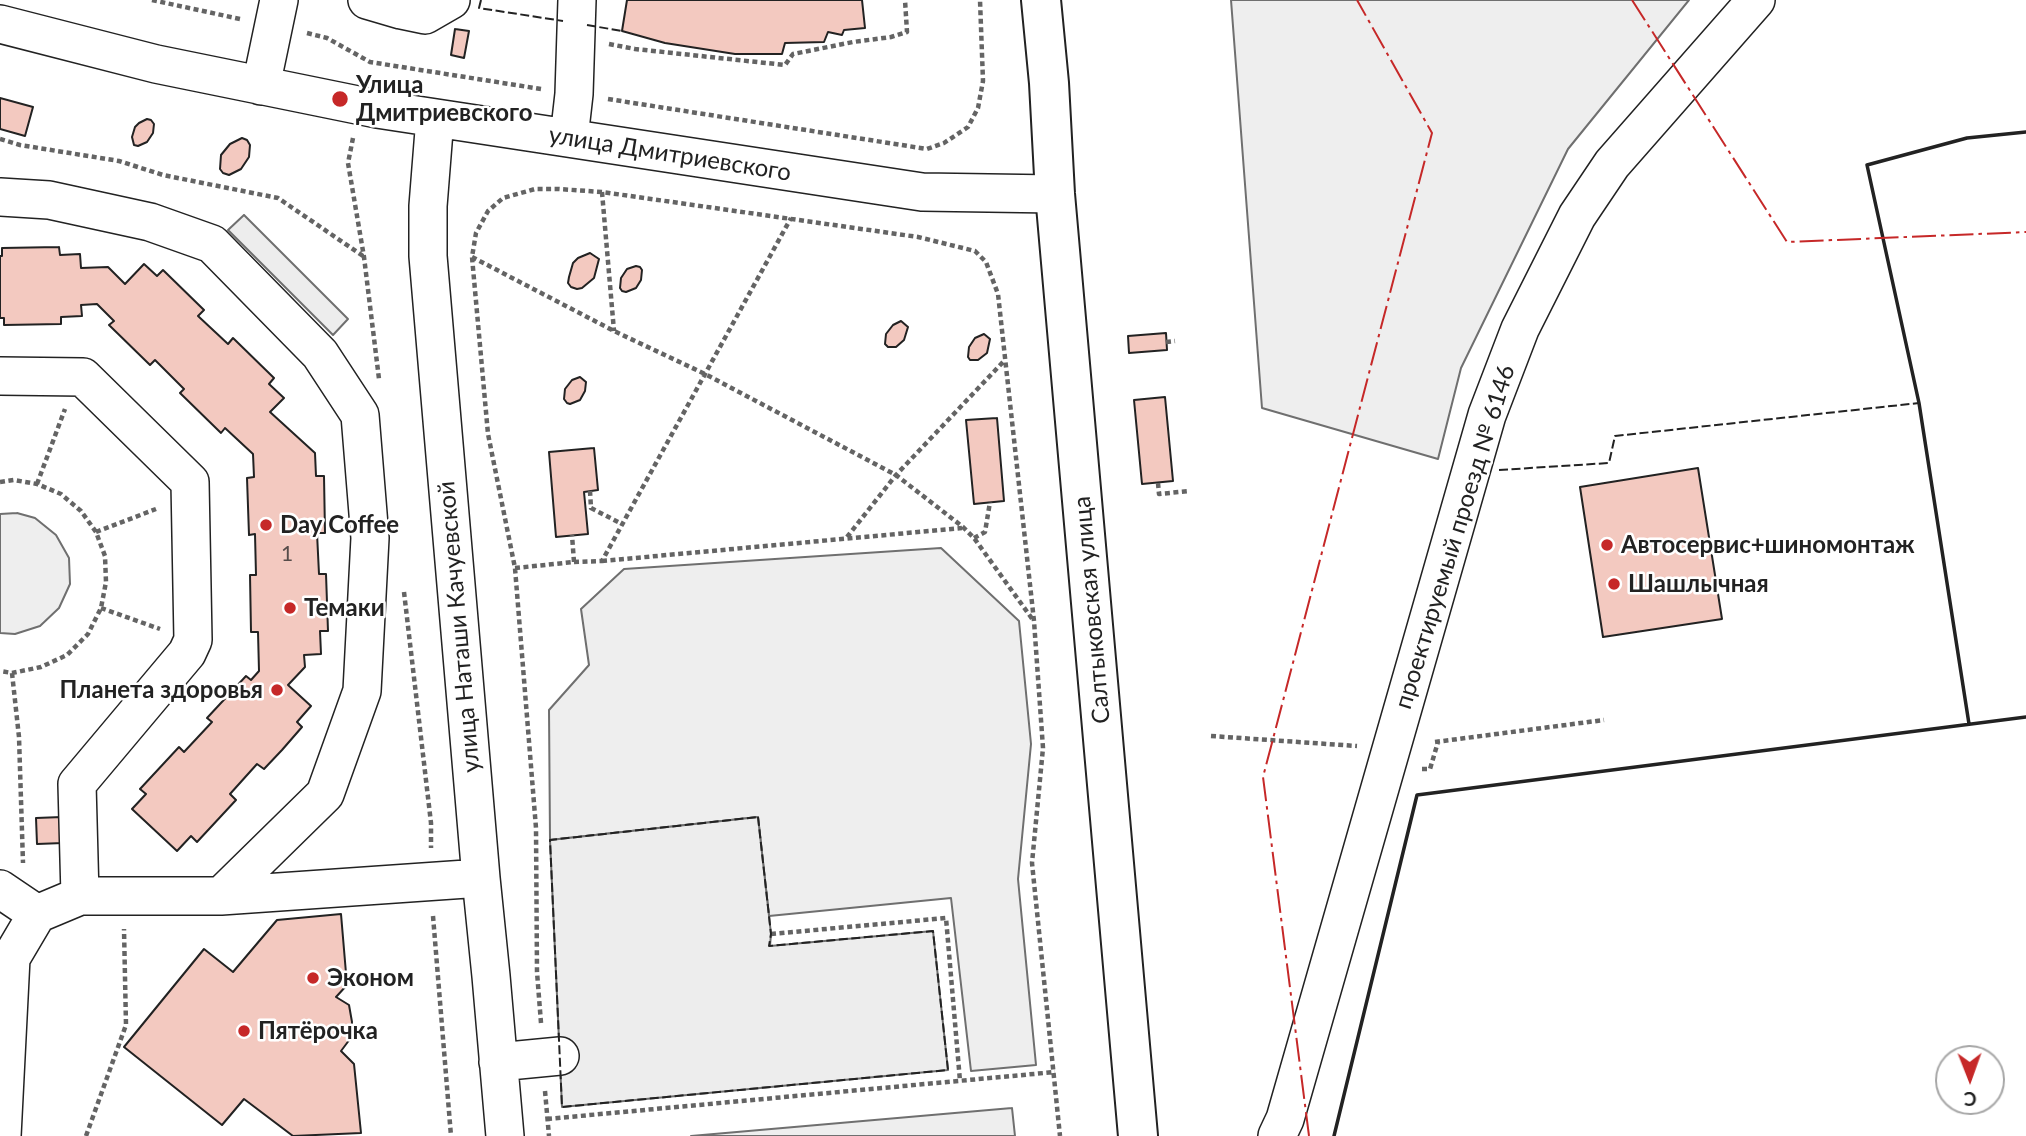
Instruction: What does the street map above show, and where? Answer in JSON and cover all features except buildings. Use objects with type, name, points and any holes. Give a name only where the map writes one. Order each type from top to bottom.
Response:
[{"type":"main road","name":"Салтыковская улица","points":[[1041,0],[1055,194],[1138,1136]]},
{"type":"main road","name":"Салтыковская улица","points":[[1049,83],[1052,0]]},
{"type":"street","points":[[367,0],[425,15],[451,0]]},
{"type":"street","points":[[569,138],[574,94],[577,0]]},
{"type":"street","name":"проектируемый проезд № 6146","points":[[1277,1136],[1285,1119],[1487,415],[1520,329],[1577,216],[1612,164],[1756,0]]},
{"type":"street","points":[[261,86],[276,13]]},
{"type":"street","name":"улица Дмитриевского","points":[[0,24],[116,54],[360,106],[922,192],[1055,194]]},
{"type":"street","name":"улица Наташи Качуевской","points":[[435,118],[428,206],[428,256],[505,1136]]},
{"type":"street","points":[[0,197],[49,200],[150,222],[212,244],[320,354],[360,415],[370,538],[362,691],[326,794],[221,896]]},
{"type":"street","points":[[0,376],[83,377],[190,482],[193,640],[187,653],[77,784],[80,897]]},
{"type":"street","points":[[2,1136],[5,958],[20,903],[80,897],[221,896],[481,878]]},
{"type":"street","points":[[498,1062],[552,1057]]},
{"type":"path","points":[[152,0],[276,13],[370,62],[927,149],[944,143],[968,127],[978,108],[983,80],[980,0]]},
{"type":"path","points":[[575,38],[635,50],[785,65],[793,54],[907,32],[905,0]]},
{"type":"path","points":[[370,62],[348,163],[364,257],[379,381]]},
{"type":"path","points":[[0,139],[20,145],[119,161],[163,175],[278,198],[364,257]]},
{"type":"path","points":[[549,1136],[547,1119],[552,1057],[537,972],[536,828],[515,568],[488,434],[472,257],[476,233],[488,211],[503,198],[534,189],[559,188],[918,237],[975,251],[986,262],[998,294],[1034,621],[1043,748],[1032,863],[1060,1136]]},
{"type":"path","points":[[602,192],[614,331]]},
{"type":"path","points":[[602,561],[790,218]]},
{"type":"path","points":[[472,257],[614,331],[705,374],[896,475],[974,538],[1034,621]]},
{"type":"path","points":[[1166,342],[1175,341]]},
{"type":"path","points":[[846,538],[896,475],[1005,360]]},
{"type":"path","points":[[37,484],[78,376]]},
{"type":"path","points":[[0,482],[14,480],[37,484],[61,494],[81,511],[96,532],[105,556],[106,582],[101,608],[88,634],[67,654],[41,667],[12,673],[0,671]]},
{"type":"path","points":[[1158,483],[1159,495],[1189,491]]},
{"type":"path","points":[[590,491],[592,508],[622,524]]},
{"type":"path","points":[[96,532],[190,497]]},
{"type":"path","points":[[974,538],[985,532],[990,502]]},
{"type":"path","points":[[515,568],[963,527]]},
{"type":"path","points":[[572,535],[575,562]]},
{"type":"path","points":[[403,588],[431,823],[430,882],[451,1136]]},
{"type":"path","points":[[101,608],[193,640]]},
{"type":"path","points":[[12,673],[19,737],[20,903]]},
{"type":"path","points":[[86,1136],[126,1025],[124,897]]},
{"type":"path","points":[[771,934],[946,918],[960,1081]]},
{"type":"path","points":[[547,1119],[1055,1072]]},
{"type":"shaded area","points":[[1231,0],[1689,0],[1568,149],[1461,368],[1438,459],[1262,408]]},
{"type":"shaded area","points":[[244,215],[348,319],[333,335],[228,230]]},
{"type":"shaded area","points":[[17,513],[35,518],[56,535],[69,558],[70,584],[59,608],[40,626],[15,634],[0,633],[0,514]]},
{"type":"shaded area","points":[[941,548],[1019,621],[1031,744],[1018,879],[1036,1065],[971,1071],[951,898],[769,916],[758,817],[550,840],[549,710],[589,665],[581,609],[624,569]]},
{"type":"shaded area","points":[[758,817],[771,934],[770,946],[933,931],[948,1070],[562,1107],[550,840]]},
{"type":"shaded area","points":[[1012,1108],[1015,1136],[691,1136]]},
{"type":"fence","points":[[481,0],[479,8],[563,21]]},
{"type":"fence","points":[[587,25],[622,31]]},
{"type":"fence","points":[[1499,470],[1609,463],[1615,436],[1919,403]]},
{"type":"fence","points":[[758,817],[771,934],[769,946],[933,931],[948,1070],[562,1107],[550,840],[758,817]]},
{"type":"wall","points":[[1970,724],[1919,403],[1867,165],[1967,138],[2026,132]]},
{"type":"wall","points":[[1334,1136],[1417,795],[2026,717]]},
{"type":"power","points":[[1309,1136],[1263,777],[1432,133],[1357,0]]},
{"type":"power","points":[[1632,0],[1787,242],[2026,232]]},
{"type":"place","name":"Улица Дмитриевского","points":[[340,99]]},
{"type":"place","name":"Day Coffee","points":[[266,525]]},
{"type":"place","name":"Автосервис+шиномонтаж","points":[[1607,545]]},
{"type":"place","name":"Шашлычная","points":[[1614,584]]},
{"type":"place","name":"Темаки","points":[[290,608]]},
{"type":"place","name":"Планета здоровья","points":[[277,690]]},
{"type":"place","name":"Эконом","points":[[313,978]]},
{"type":"place","name":"Пятёрочка","points":[[244,1031]]}]
